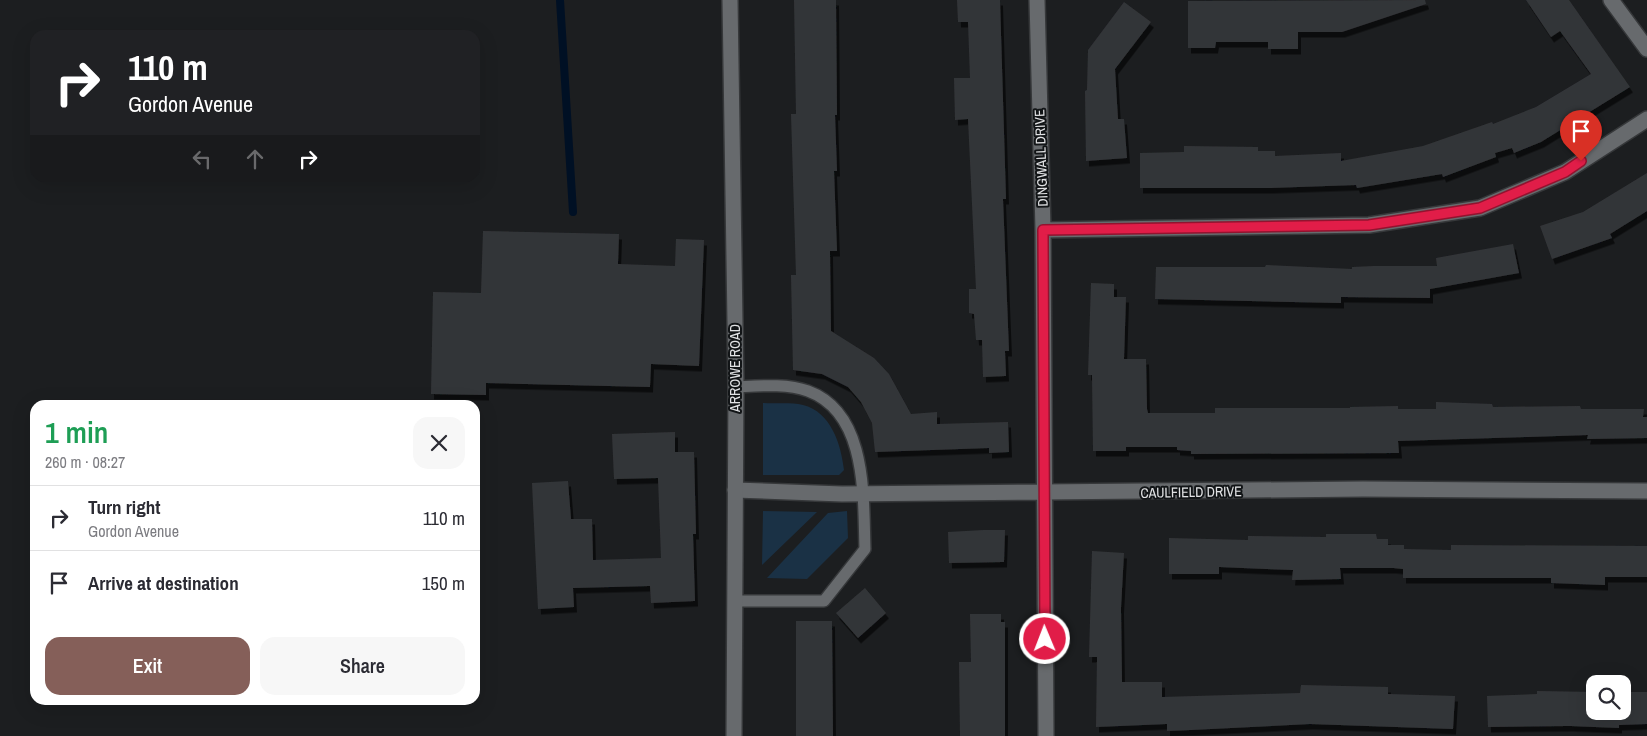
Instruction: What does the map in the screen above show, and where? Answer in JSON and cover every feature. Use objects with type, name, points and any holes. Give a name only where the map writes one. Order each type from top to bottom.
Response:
[{"type":"street","name":"ARROWE ROAD","points":[[730,0],[736,387],[734,736]]},
{"type":"street","name":"DINGWALL DRIVE","points":[[1037,0],[1043,230],[1046,736]]},
{"type":"street","points":[[1611,0],[1647,49]]},
{"type":"street","points":[[1043,230],[1369,225],[1480,208],[1565,172],[1647,119]]},
{"type":"street","name":"CAULFIELD DRIVE","points":[[734,490],[863,494],[1044,494],[1363,489],[1647,491]]},
{"type":"lane","points":[[734,601],[824,601],[865,549],[863,494],[855,445],[844,419],[828,402],[807,390],[772,386],[736,387]]},
{"type":"shaded area","points":[[763,403],[803,405],[821,414],[833,430],[844,470],[839,475],[763,475]]},
{"type":"shaded area","points":[[763,511],[817,512],[762,565]]},
{"type":"shaded area","points":[[847,511],[848,538],[807,579],[767,578],[828,513]]},
{"type":"building","points":[[794,0],[836,0],[837,115],[835,115],[837,171],[834,171],[837,251],[830,251],[831,331],[874,358],[889,374],[911,414],[937,412],[937,424],[1008,422],[1009,452],[989,453],[989,448],[875,452],[872,423],[861,402],[848,387],[822,374],[793,370],[791,275],[796,275],[791,114],[796,114]]},
{"type":"building","points":[[957,0],[1000,0],[1006,199],[1003,199],[1009,351],[1005,351],[1006,376],[983,377],[982,340],[976,340],[974,314],[969,313],[969,289],[976,289],[968,119],[955,120],[954,78],[970,78],[968,22],[958,22]]},
{"type":"building","points":[[1425,0],[1426,4],[1342,32],[1298,32],[1298,49],[1268,49],[1268,42],[1216,42],[1215,48],[1188,48],[1188,1]]},
{"type":"building","points":[[1526,0],[1569,0],[1630,87],[1541,142],[1514,153],[1512,148],[1495,153],[1496,157],[1443,177],[1442,174],[1357,188],[1356,185],[1270,188],[1140,188],[1140,153],[1184,152],[1184,146],[1258,147],[1258,151],[1275,151],[1275,156],[1341,153],[1341,161],[1423,146],[1492,122],[1493,124],[1536,107],[1591,74],[1560,31],[1551,37]]},
{"type":"building","points":[[1124,2],[1151,22],[1115,69],[1118,119],[1124,119],[1127,158],[1086,161],[1085,91],[1087,90],[1088,50]]},
{"type":"building","points":[[1647,173],[1647,211],[1610,234],[1612,238],[1552,259],[1540,226],[1583,212]]},
{"type":"building","points":[[483,231],[619,234],[618,264],[675,266],[676,239],[704,240],[699,366],[651,364],[650,387],[486,383],[486,395],[431,394],[433,292],[481,293]]},
{"type":"building","points":[[1513,244],[1519,273],[1430,289],[1430,298],[1341,297],[1341,303],[1155,299],[1156,267],[1265,267],[1266,265],[1352,269],[1352,267],[1374,266],[1437,266],[1436,258]]},
{"type":"building","points":[[1091,283],[1114,284],[1114,297],[1126,297],[1124,359],[1146,359],[1148,413],[1215,413],[1215,408],[1398,406],[1398,409],[1436,409],[1436,402],[1492,404],[1493,407],[1580,406],[1581,409],[1644,409],[1643,417],[1647,417],[1647,438],[1587,439],[1588,435],[1398,441],[1399,453],[1191,454],[1191,451],[1177,450],[1177,447],[1126,447],[1126,451],[1093,451],[1092,375],[1088,375]]},
{"type":"building","points":[[675,432],[675,452],[694,452],[696,534],[693,534],[695,601],[651,603],[650,586],[573,588],[574,607],[538,609],[532,483],[568,481],[571,519],[592,519],[593,560],[661,558],[658,478],[614,479],[612,434]]},
{"type":"building","points":[[1005,530],[1004,562],[949,563],[948,532]]},
{"type":"building","points":[[1326,534],[1376,534],[1377,539],[1388,539],[1388,545],[1404,545],[1404,549],[1451,550],[1451,545],[1647,546],[1647,577],[1605,577],[1605,585],[1551,583],[1551,578],[1403,578],[1403,569],[1393,568],[1340,568],[1341,579],[1292,580],[1293,570],[1219,567],[1219,574],[1169,574],[1169,538],[1248,540],[1248,536],[1326,537]]},
{"type":"building","points":[[1092,551],[1124,553],[1121,608],[1122,682],[1162,682],[1162,697],[1300,693],[1301,685],[1388,687],[1388,694],[1455,696],[1453,729],[1310,724],[1167,731],[1167,724],[1096,727],[1097,657],[1089,657]]},
{"type":"building","points":[[865,588],[886,613],[858,638],[836,613]]},
{"type":"building","points":[[970,614],[1001,614],[1001,622],[1005,622],[1005,736],[960,736],[959,662],[971,662]]},
{"type":"building","points":[[796,621],[832,621],[833,736],[796,736]]},
{"type":"building","points":[[1537,691],[1586,692],[1586,720],[1631,720],[1631,692],[1647,692],[1647,724],[1619,725],[1619,728],[1570,726],[1488,727],[1487,696],[1537,694]]},
{"type":"waterway","points":[[560,0],[573,212]]},
{"type":"route","points":[[1045,639],[1043,230],[1369,225],[1480,208],[1565,172],[1581,161]]}]
